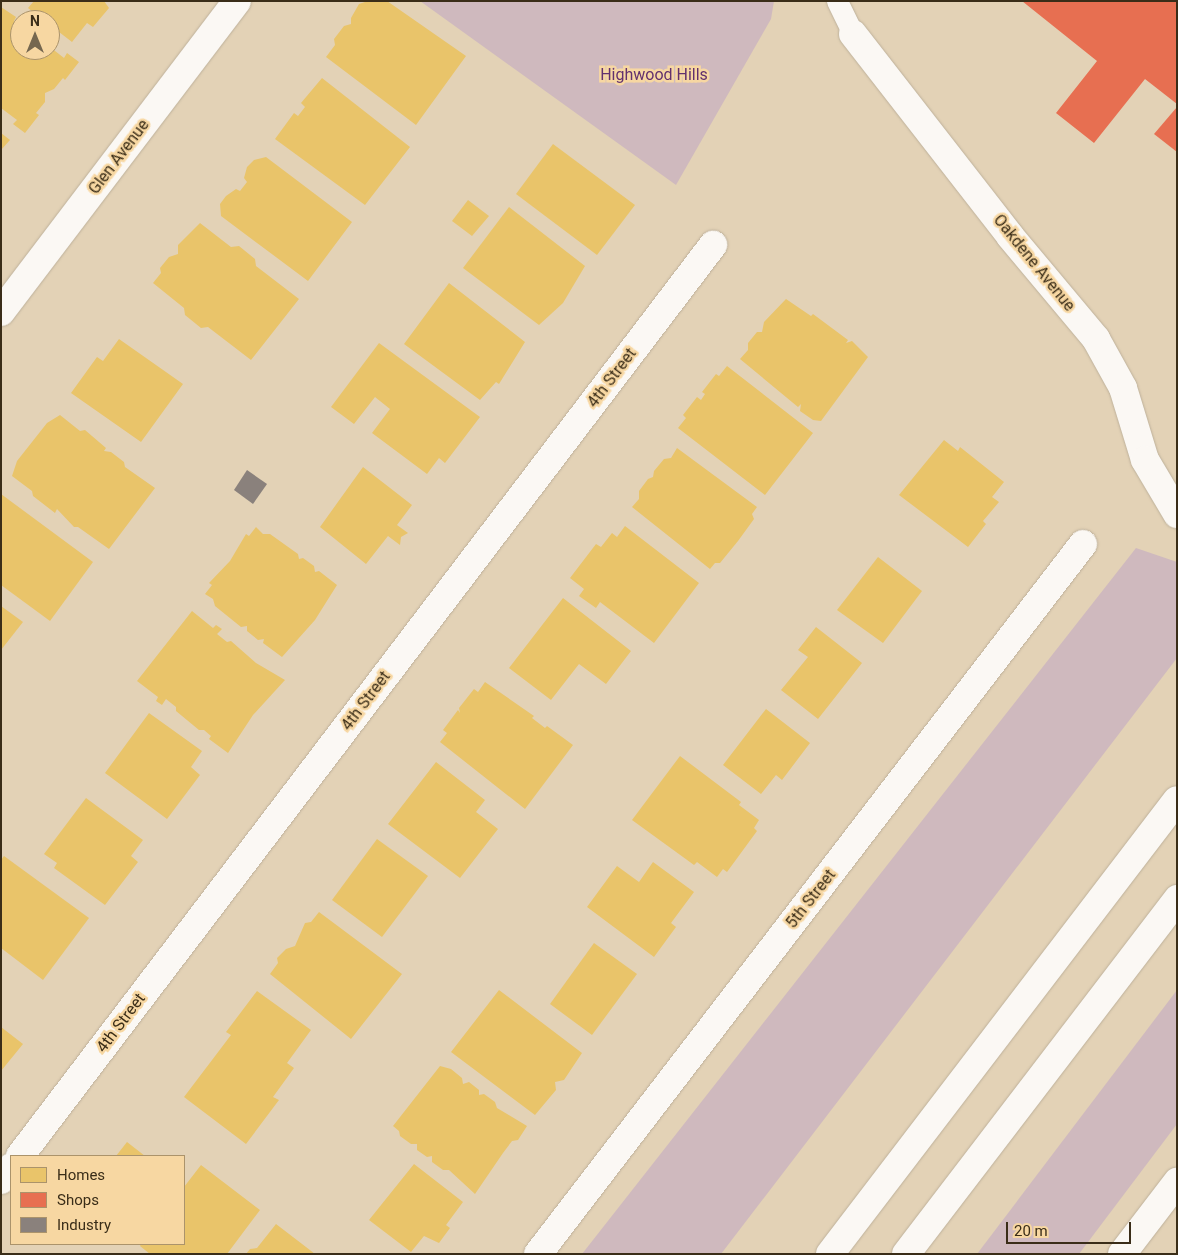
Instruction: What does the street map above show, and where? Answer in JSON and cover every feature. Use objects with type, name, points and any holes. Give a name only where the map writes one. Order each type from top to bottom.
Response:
[{"type":"main road","name":"Glen Avenue","points":[[1,312],[237,1]]},
{"type":"main road","name":"Oakdene Avenue","points":[[853,34],[1010,236],[1096,339],[1123,388],[1146,460],[1177,514]]},
{"type":"main road","name":"4th Street","points":[[21,1155],[713,245]]},
{"type":"main road","name":"5th Street","points":[[538,1254],[1083,544]]},
{"type":"main road","points":[[830,1254],[1177,800]]},
{"type":"main road","points":[[906,1254],[1177,899]]},
{"type":"main road","points":[[1,1180],[10,1168]]},
{"type":"main road","points":[[1122,1254],[1177,1182]]},
{"type":"lane","points":[[837,1],[853,34]]},
{"type":"green space","name":"Highwood Hills","points":[[420,1],[774,1],[771,19],[676,185]]},
{"type":"green space","points":[[1136,548],[1177,562],[1177,658],[721,1254],[582,1254]]},
{"type":"green space","points":[[1177,990],[1177,1124],[1079,1254],[977,1254]]},
{"type":"building: Homes","points":[[34,1],[104,1],[109,8],[93,27],[87,23],[72,42],[60,33],[60,10],[30,10],[28,8]]},
{"type":"building: Homes","points":[[368,1],[387,1],[466,56],[416,125],[326,57],[335,45],[334,39],[344,26],[351,24],[351,18],[359,4]]},
{"type":"building: Homes","points":[[1,7],[10,13],[10,60],[60,60],[60,55],[64,58],[67,53],[79,62],[65,80],[63,78],[54,89],[45,93],[45,102],[36,113],[39,115],[25,133],[13,124],[17,120],[1,108]]},
{"type":"building: Homes","points":[[322,78],[410,147],[365,205],[275,139],[294,113],[298,116],[305,107],[301,103]]},
{"type":"building: Homes","points":[[1,133],[10,140],[1,150]]},
{"type":"building: Homes","points":[[553,144],[635,205],[597,255],[516,194]]},
{"type":"building: Homes","points":[[266,157],[352,222],[308,281],[221,216],[220,204],[226,196],[236,189],[240,191],[247,182],[244,178],[247,167],[254,160]]},
{"type":"building: Homes","points":[[468,200],[489,216],[472,236],[452,221]]},
{"type":"building: Homes","points":[[509,207],[585,266],[563,303],[539,325],[463,268]]},
{"type":"building: Homes","points":[[200,223],[231,247],[239,246],[255,259],[256,266],[299,299],[251,360],[208,327],[201,328],[185,315],[184,308],[153,283],[161,273],[160,268],[169,257],[178,254],[178,245]]},
{"type":"building: Homes","points":[[449,283],[525,342],[499,384],[496,382],[480,400],[404,344]]},
{"type":"building: Homes","points":[[786,299],[811,316],[813,314],[848,340],[846,343],[852,341],[868,357],[821,421],[813,420],[800,411],[801,404],[798,407],[740,359],[748,350],[748,343],[757,332],[762,332],[764,322]]},
{"type":"building: Homes","points":[[119,339],[183,384],[141,442],[71,393],[97,357],[103,361]]},
{"type":"building: Homes","points":[[379,343],[480,417],[445,463],[439,458],[427,474],[372,433],[390,409],[375,397],[354,424],[331,407]]},
{"type":"building: Homes","points":[[727,366],[813,433],[765,495],[678,428],[686,418],[683,415],[697,397],[701,400],[705,394],[702,392],[716,374],[719,376]]},
{"type":"building: Homes","points":[[60,415],[80,431],[85,430],[106,448],[104,451],[111,452],[124,462],[125,467],[155,488],[109,549],[78,527],[74,527],[57,509],[55,513],[33,496],[32,491],[12,476],[17,461],[47,423]]},
{"type":"building: Homes","points":[[944,440],[958,451],[960,447],[1004,482],[992,497],[999,502],[983,521],[986,524],[968,547],[899,495]]},
{"type":"building: Homes","points":[[677,448],[757,507],[752,514],[754,519],[738,541],[720,563],[715,563],[710,569],[632,507],[639,499],[639,491],[648,479],[653,477],[654,471],[664,459],[671,458]]},
{"type":"building: Homes","points":[[363,467],[412,505],[397,525],[408,533],[401,537],[400,545],[388,536],[366,564],[320,527]]},
{"type":"building: Homes","points":[[1,494],[93,562],[50,621],[1,585]]},
{"type":"building: Homes","points":[[625,526],[699,583],[654,643],[600,602],[596,608],[579,596],[584,589],[570,578],[596,544],[601,547],[612,533],[617,537]]},
{"type":"building: Homes","points":[[256,527],[263,534],[270,534],[298,554],[299,559],[303,558],[314,566],[315,572],[319,571],[337,585],[315,620],[282,657],[263,643],[264,639],[258,640],[247,631],[247,626],[241,627],[215,606],[213,599],[205,594],[212,585],[209,583],[230,561],[246,534],[249,536]]},
{"type":"building: Homes","points":[[878,557],[922,591],[883,643],[837,610]]},
{"type":"building: Homes","points":[[563,598],[631,651],[606,684],[579,664],[551,700],[509,668]]},
{"type":"building: Homes","points":[[1,606],[23,622],[1,650]]},
{"type":"building: Homes","points":[[192,611],[213,628],[216,625],[222,629],[217,634],[227,642],[231,641],[256,663],[285,680],[253,715],[228,753],[209,739],[211,736],[204,730],[199,730],[176,711],[176,707],[166,699],[162,705],[156,701],[158,697],[137,681]]},
{"type":"building: Homes","points":[[816,627],[862,663],[818,719],[781,690],[808,657],[798,650]]},
{"type":"building: Homes","points":[[485,682],[534,716],[532,718],[545,728],[547,726],[573,745],[525,809],[440,742],[447,733],[443,730],[458,710],[460,713],[459,708],[474,689],[478,692]]},
{"type":"building: Homes","points":[[766,709],[810,743],[782,780],[776,775],[761,794],[723,765]]},
{"type":"building: Homes","points":[[149,713],[202,751],[191,767],[200,775],[167,819],[105,773]]},
{"type":"building: Homes","points":[[680,756],[741,802],[739,805],[759,820],[754,828],[757,831],[727,872],[723,869],[717,877],[697,862],[694,865],[632,820]]},
{"type":"building: Homes","points":[[436,762],[485,800],[476,812],[498,829],[460,878],[388,824]]},
{"type":"building: Homes","points":[[86,798],[143,840],[131,856],[138,862],[105,905],[54,868],[57,863],[44,854]]},
{"type":"building: Homes","points":[[377,839],[428,876],[382,937],[332,900]]},
{"type":"building: Homes","points":[[4,856],[89,918],[43,980],[1,948],[1,860]]},
{"type":"building: Homes","points":[[653,862],[694,892],[671,923],[676,927],[654,957],[587,907],[617,866],[639,882]]},
{"type":"building: Homes","points":[[319,912],[402,974],[351,1039],[270,974],[278,963],[277,958],[286,949],[295,946],[305,923],[311,922]]},
{"type":"building: Homes","points":[[594,943],[637,974],[592,1035],[550,1004]]},
{"type":"building: Homes","points":[[499,990],[582,1053],[564,1080],[555,1082],[556,1090],[535,1115],[451,1052]]},
{"type":"building: Homes","points":[[257,991],[311,1030],[287,1063],[294,1068],[273,1097],[279,1100],[246,1144],[184,1097],[231,1035],[226,1032]]},
{"type":"building: Homes","points":[[1,1027],[23,1044],[1,1071]]},
{"type":"building: Homes","points":[[440,1066],[451,1069],[462,1078],[463,1084],[469,1082],[479,1090],[479,1095],[484,1094],[495,1102],[497,1108],[527,1126],[518,1140],[512,1141],[475,1194],[449,1170],[443,1170],[432,1162],[432,1156],[427,1157],[417,1150],[417,1144],[411,1144],[400,1136],[399,1131],[393,1126]]},
{"type":"building: Homes","points":[[127,1142],[144,1155],[117,1155]]},
{"type":"building: Homes","points":[[414,1164],[463,1202],[446,1225],[450,1228],[439,1243],[424,1236],[411,1252],[369,1220]]},
{"type":"building: Homes","points":[[201,1165],[260,1210],[227,1254],[150,1254],[140,1246],[185,1245],[185,1186]]},
{"type":"building: Homes","points":[[276,1224],[315,1254],[246,1254],[250,1249],[257,1248]]},
{"type":"building: Shops","points":[[1022,1],[1177,1],[1177,104],[1145,79],[1094,143],[1056,113],[1097,61]]},
{"type":"building: Shops","points":[[1177,107],[1177,152],[1154,134]]},
{"type":"building: Industry","points":[[247,470],[267,484],[253,504],[234,490]]}]
